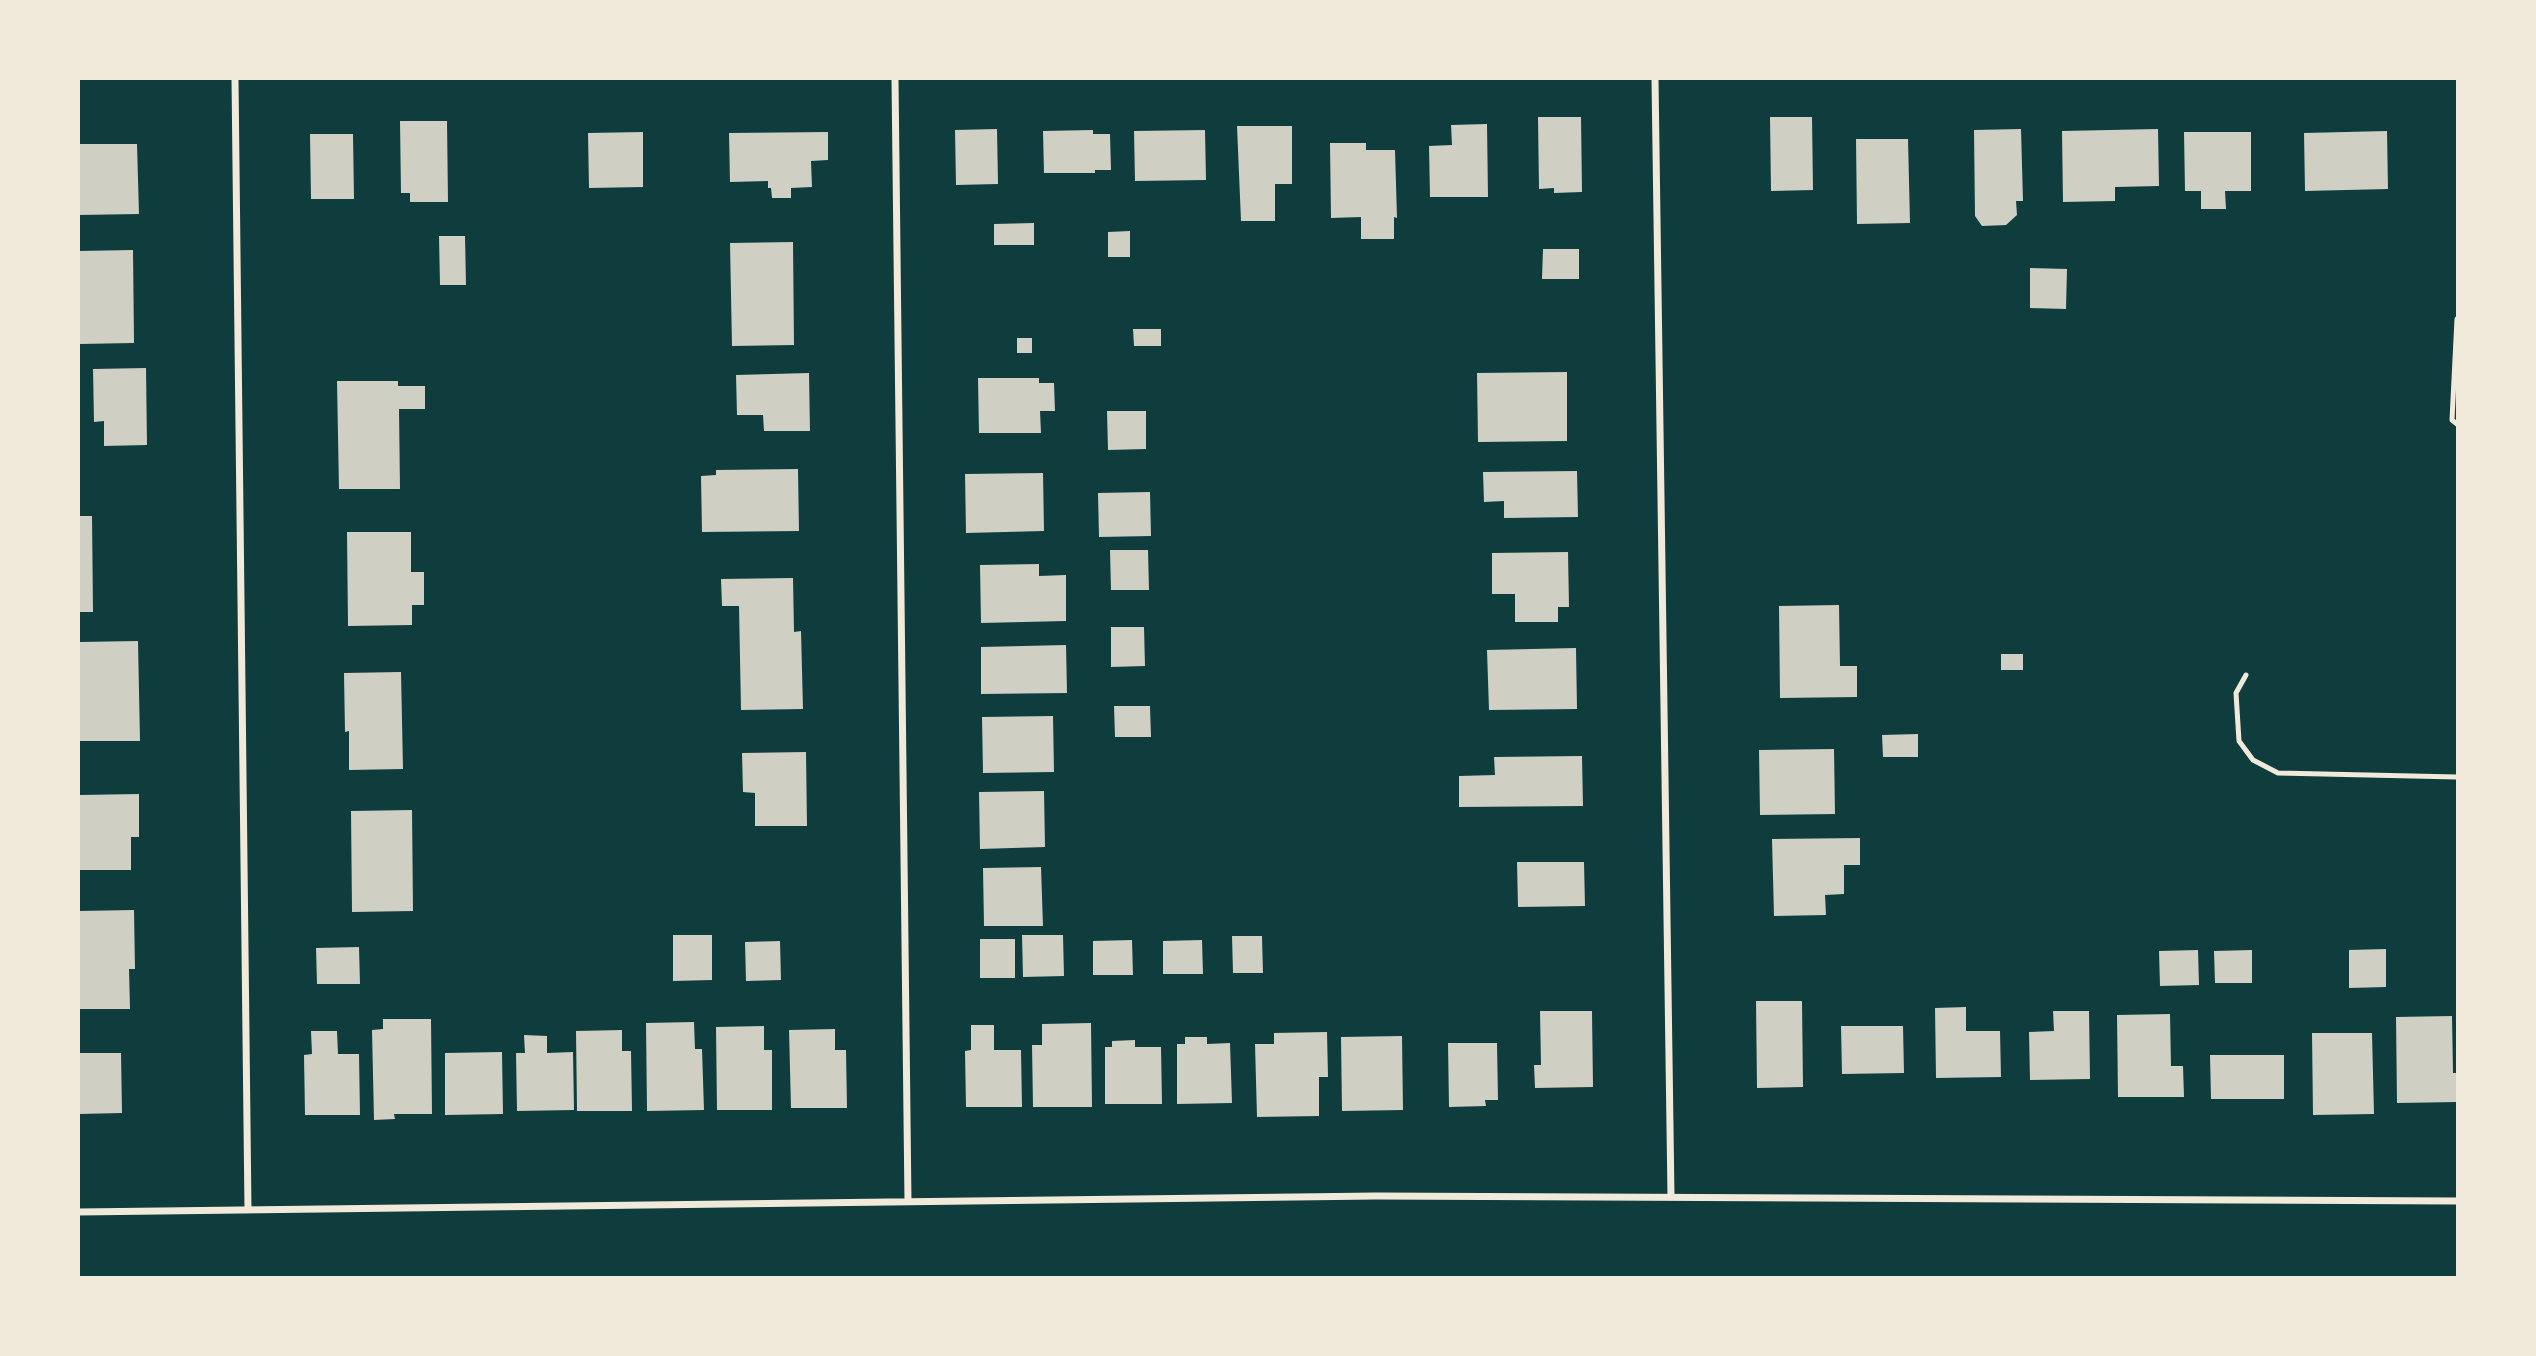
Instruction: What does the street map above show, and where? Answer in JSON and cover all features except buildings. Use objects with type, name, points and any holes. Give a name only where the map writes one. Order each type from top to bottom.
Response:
[{"type":"street","points":[[235,79],[248,1210]]},
{"type":"street","points":[[895,79],[908,1202]]},
{"type":"street","points":[[1655,79],[1671,1196]]},
{"type":"street","points":[[79,1212],[1376,1196],[2457,1200]]},
{"type":"lane","points":[[2457,319],[2452,420],[2457,424]]},
{"type":"lane","points":[[2246,675],[2236,693],[2239,741],[2253,760],[2278,773],[2457,777]]}]
